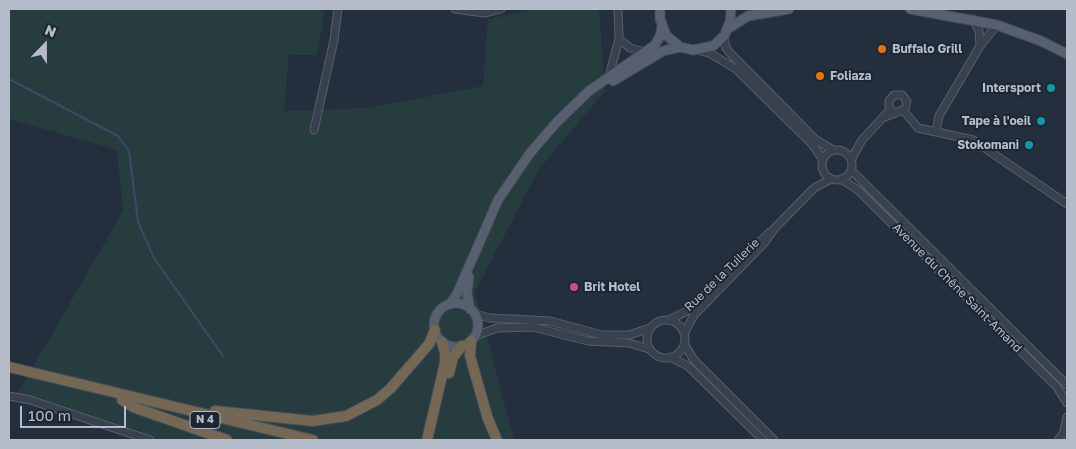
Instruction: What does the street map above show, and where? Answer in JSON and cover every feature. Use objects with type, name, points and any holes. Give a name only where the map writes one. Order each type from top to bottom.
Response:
[{"type":"highway","points":[[182,409],[194,407],[312,422],[346,416],[377,400],[390,389],[429,344],[434,330]]},
{"type":"highway","points":[[434,440],[453,357],[469,341]]},
{"type":"highway","points":[[469,341],[470,356],[488,418],[497,440]]},
{"type":"highway","points":[[427,440],[445,363],[446,353],[442,342]]},
{"type":"highway","name":"N 4","points":[[9,367],[314,440]]},
{"type":"highway","name":"N 4","points":[[9,373],[288,440]]},
{"type":"highway","points":[[122,400],[133,407],[227,440]]},
{"type":"main road","points":[[660,9],[662,27],[666,35],[680,47]]},
{"type":"main road","points":[[726,32],[731,9]]},
{"type":"main road","points":[[662,27],[657,42],[583,97],[557,122],[513,176],[490,216],[457,294],[450,304],[439,311],[436,317],[434,330],[442,342],[448,345],[469,341],[478,325],[467,293],[468,280],[503,203],[533,156],[561,124],[593,95],[656,54],[680,47],[699,50],[713,46],[726,32],[748,16],[789,9]]},
{"type":"main road","points":[[910,9],[997,24],[1041,41],[1067,54]]},
{"type":"main road","points":[[450,304],[461,304],[473,311]]},
{"type":"street","points":[[314,130],[334,40],[338,9]]},
{"type":"street","points":[[455,9],[485,13],[501,9]]},
{"type":"street","points":[[609,76],[619,39],[618,9]]},
{"type":"street","points":[[973,19],[979,30],[980,46]]},
{"type":"street","points":[[936,132],[939,116],[980,46],[997,24]]},
{"type":"street","points":[[726,32],[726,48],[731,54],[816,140],[833,150],[843,151],[862,140],[892,110],[904,111],[918,128],[973,140],[1067,204]]},
{"type":"street","points":[[619,39],[630,48],[646,52]]},
{"type":"street","points":[[699,50],[711,54],[736,69],[812,144],[823,160]]},
{"type":"street","points":[[892,110],[891,98],[900,95],[907,102],[904,111]]},
{"type":"street","points":[[833,150],[823,160],[823,170],[831,179],[842,179],[851,170],[851,160],[862,140]]},
{"type":"street","points":[[843,151],[851,160]]},
{"type":"street","name":"Rue de la Tuilerie","points":[[684,334],[694,315],[814,188],[823,170]]},
{"type":"street","name":"Avenue du Chêne Saint-Amand","points":[[851,170],[1067,385]]},
{"type":"street","name":"Rue de la Tuilerie","points":[[814,188],[831,179]]},
{"type":"street","name":"Avenue du Chêne Saint-Amand","points":[[842,179],[858,190],[994,324],[1057,387],[1067,402]]},
{"type":"street","name":"Rue de la Tuilerie","points":[[669,320],[689,310],[761,238],[774,229]]},
{"type":"street","points":[[473,311],[490,318],[550,322],[602,335],[629,335],[650,328],[658,321],[669,320],[679,324],[684,334],[684,344],[694,360],[774,440]]},
{"type":"street","points":[[469,341],[497,328],[533,327],[588,341],[629,343],[649,348],[658,356],[670,357],[688,366],[763,440]]},
{"type":"street","points":[[649,348],[647,336],[650,328]]},
{"type":"street","points":[[670,357],[679,352],[684,344]]},
{"type":"street","points":[[9,396],[30,400],[150,440]]},
{"type":"street","points":[[1067,402],[1067,412]]},
{"type":"street","points":[[1058,440],[1066,430],[1067,417]]},
{"type":"green space","points":[[9,9],[325,9],[317,55],[289,55],[284,111],[368,108],[483,86],[488,19],[534,9],[599,9],[605,91],[539,169],[475,292],[514,440],[141,440],[15,398],[123,211],[117,150],[9,119]]},
{"type":"waterway","points":[[9,79],[118,136],[129,151],[138,222],[154,258],[223,356]]},
{"type":"place","name":"Buffalo Grill","points":[[882,49]]},
{"type":"place","name":"Foliaza","points":[[820,76]]},
{"type":"place","name":"Intersport","points":[[1051,88]]},
{"type":"place","name":"Tape à l'oeil","points":[[1041,121]]},
{"type":"place","name":"Stokomani","points":[[1029,145]]},
{"type":"place","name":"Brit Hotel","points":[[574,287]]}]
